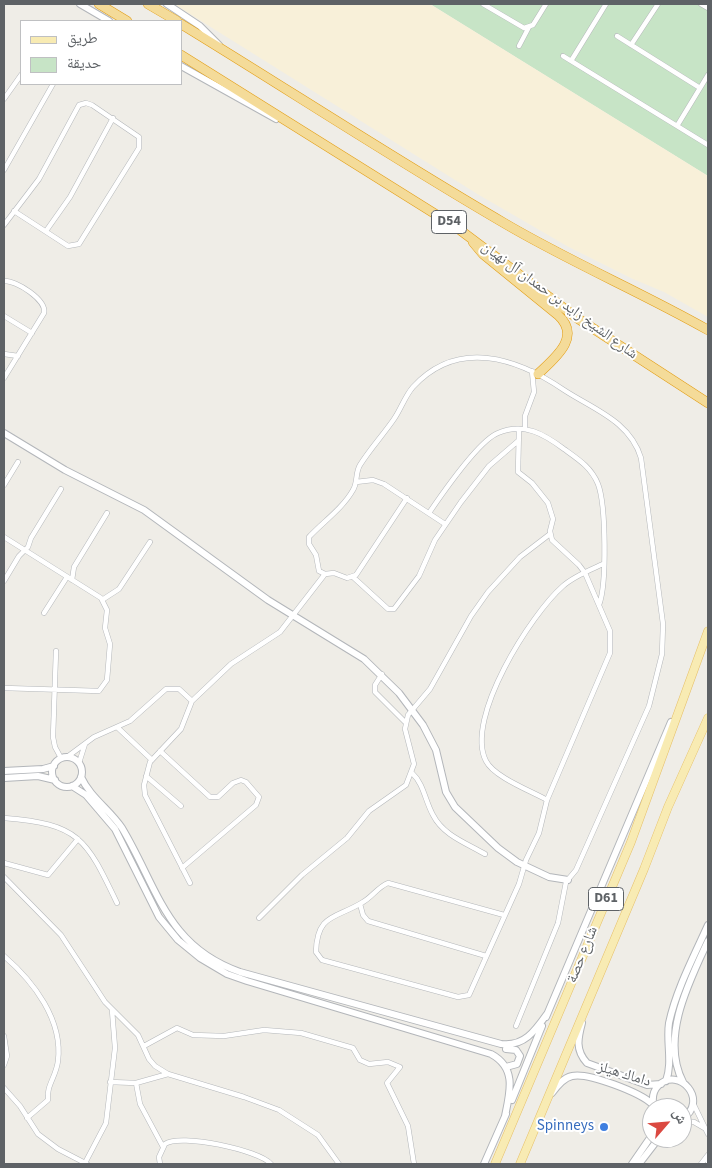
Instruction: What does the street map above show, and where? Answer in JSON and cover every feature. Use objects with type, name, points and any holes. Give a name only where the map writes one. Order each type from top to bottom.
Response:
[{"type":"highway","points":[[99,4],[125,20]]},
{"type":"highway","points":[[148,4],[175,20]]},
{"type":"highway","name":"شارع الشيخ زايد بن حمدان آل نهيان","points":[[182,25],[289,93],[506,224],[658,302],[708,330]]},
{"type":"highway","name":"شارع الشيخ زايد بن حمدان آل نهيان","points":[[182,56],[471,237],[577,318],[708,403]]},
{"type":"highway","points":[[471,237],[483,254],[558,315],[566,324],[567,337],[564,348],[535,372]]},
{"type":"highway","points":[[685,387],[708,396]]},
{"type":"highway","points":[[685,387],[691,396],[708,409]]},
{"type":"main road","name":"شارع حصة","points":[[495,1164],[630,842],[708,631]]},
{"type":"main road","name":"شارع حصة","points":[[520,1164],[677,785],[708,718]]},
{"type":"street","points":[[80,4],[107,20]]},
{"type":"street","points":[[167,4],[208,33],[221,48]]},
{"type":"street","points":[[483,4],[520,27],[529,27]]},
{"type":"street","points":[[519,46],[529,27],[534,23],[546,4]]},
{"type":"street","points":[[571,61],[606,4]]},
{"type":"street","points":[[632,45],[658,4]]},
{"type":"street","points":[[701,4],[708,8]]},
{"type":"street","points":[[617,36],[700,88]]},
{"type":"street","points":[[563,56],[708,145]]},
{"type":"street","points":[[182,67],[373,175]]},
{"type":"street","points":[[677,126],[708,75]]},
{"type":"street","points":[[4,99],[20,76]]},
{"type":"street","points":[[4,170],[52,85]]},
{"type":"street","points":[[4,225],[14,211],[39,179],[77,107],[88,103],[137,135],[140,140],[139,148],[81,242],[74,246],[68,246],[14,211]]},
{"type":"street","points":[[46,232],[70,197],[113,118]]},
{"type":"street","points":[[4,282],[12,282],[43,303],[44,313],[4,378]]},
{"type":"street","points":[[4,316],[32,333]]},
{"type":"street","points":[[4,354],[18,356]]},
{"type":"street","points":[[325,574],[318,569],[317,558],[309,544],[309,539],[351,494],[359,467],[394,418],[408,393],[434,370],[455,360],[480,357],[498,360],[535,372],[618,423],[629,434],[638,448],[642,463],[663,629],[662,654],[649,706],[576,870],[568,880],[558,923],[516,1026]]},
{"type":"street","points":[[525,429],[524,416],[534,392],[535,372]]},
{"type":"street","points":[[504,915],[394,883],[382,885],[360,904],[336,914],[322,926],[316,950],[319,958],[461,998],[470,993],[519,884],[524,865],[539,833],[547,800],[611,650],[610,631],[585,573],[576,562],[553,542],[550,534],[553,519],[548,503],[532,483],[518,472],[519,429]]},
{"type":"street","points":[[428,513],[488,439],[500,432],[519,429],[537,431],[580,460],[595,478],[602,504],[603,589],[599,605]]},
{"type":"street","points":[[4,433],[64,470],[139,508],[268,600],[351,649],[382,674],[412,709],[434,743],[444,786],[452,803],[498,848],[524,865],[548,877],[568,880]]},
{"type":"street","points":[[353,577],[388,609],[393,609],[419,576],[432,547],[446,524],[489,466],[518,441]]},
{"type":"street","points":[[4,485],[18,462]]},
{"type":"street","points":[[356,482],[378,481],[446,524]]},
{"type":"street","points":[[4,582],[19,556],[26,550],[61,489]]},
{"type":"street","points":[[190,883],[145,795],[144,785],[152,760],[181,729],[192,701],[231,664],[272,638],[294,616],[325,574],[332,572],[345,578],[353,577],[358,572],[407,498]]},
{"type":"street","points":[[44,613],[69,578],[107,513]]},
{"type":"street","points":[[259,918],[302,876],[347,838],[369,811],[404,788],[412,773],[414,759],[405,722],[412,709],[430,689],[471,616],[488,592],[520,557],[550,534]]},
{"type":"street","points":[[4,537],[102,600],[107,610],[105,628],[110,644],[105,685],[93,692],[4,688]]},
{"type":"street","points":[[102,600],[119,589],[150,542]]},
{"type":"street","points":[[547,800],[491,768],[484,756],[482,729],[498,683],[518,643],[561,588],[603,564]]},
{"type":"street","points":[[56,651],[53,737],[55,747],[64,758]]},
{"type":"street","points":[[382,674],[375,685],[375,692],[405,722]]},
{"type":"street","points":[[484,1164],[679,700],[691,678]]},
{"type":"street","points":[[4,771],[43,769],[54,766],[99,734],[135,718],[157,695],[169,688],[182,690],[192,701]]},
{"type":"street","points":[[117,727],[152,760]]},
{"type":"street","points":[[86,743],[79,763],[81,777],[122,828],[151,889],[168,917],[185,938],[205,955],[240,972],[505,1045],[518,1043],[533,1033],[547,1014]]},
{"type":"street","points":[[160,751],[210,797],[218,797],[233,782],[241,780],[259,797],[256,804],[182,868]]},
{"type":"street","points":[[64,758],[74,758],[79,763]]},
{"type":"street","points":[[54,766],[53,774],[55,780]]},
{"type":"street","points":[[412,773],[420,782],[432,814],[440,824],[452,836],[485,854]]},
{"type":"street","points":[[4,778],[38,776],[55,780],[63,786],[72,786],[86,795],[115,829],[159,917],[178,940],[200,958],[227,974],[464,1044],[491,1054],[506,1067],[511,1085],[505,1116]]},
{"type":"street","points":[[146,776],[181,806]]},
{"type":"street","points":[[72,786],[81,777]]},
{"type":"street","points":[[4,818],[47,822],[62,828],[78,839],[95,859],[117,903]]},
{"type":"street","points":[[4,863],[48,874],[78,839]]},
{"type":"street","points":[[4,877],[62,934],[112,1010],[136,1032],[152,1062],[168,1074],[244,1097],[279,1110],[318,1135],[339,1164]]},
{"type":"street","points":[[360,904],[363,916],[368,921],[486,956]]},
{"type":"street","points":[[653,1098],[670,1068],[668,1037],[671,1015],[708,925]]},
{"type":"street","points":[[708,941],[676,1023],[674,1053],[676,1068],[683,1082],[691,1091],[693,1103],[708,1132]]},
{"type":"street","points":[[4,956],[35,989],[51,1016],[58,1037],[57,1067],[46,1091],[48,1100],[27,1118]]},
{"type":"street","name":"داماك هيلز","points":[[586,1007],[578,1040],[578,1050],[587,1063],[651,1086],[663,1082],[683,1082]]},
{"type":"street","points":[[4,1088],[35,1131],[58,1149],[86,1164],[104,1127],[115,1048],[112,1010]]},
{"type":"street","points":[[144,1046],[177,1028],[192,1035],[224,1036],[257,1031],[282,1030],[313,1035],[353,1048],[360,1060],[371,1065],[386,1062],[400,1067],[389,1078],[388,1085],[400,1106],[408,1126],[414,1164]]},
{"type":"street","points":[[4,1036],[7,1056],[4,1065]]},
{"type":"street","points":[[464,1044],[467,1036]]},
{"type":"street","points":[[480,1039],[495,1047],[517,1051],[520,1056],[519,1062],[506,1067]]},
{"type":"street","points":[[600,1080],[598,1074],[603,1070]]},
{"type":"street","points":[[110,1082],[136,1083],[168,1074]]},
{"type":"street","name":"داماك هيلز","points":[[544,1105],[565,1079],[579,1075],[600,1080],[646,1098]]},
{"type":"street","points":[[615,1086],[620,1084],[622,1076]]},
{"type":"street","points":[[136,1083],[140,1104],[163,1147]]},
{"type":"street","points":[[692,1122],[708,1132]]},
{"type":"street","points":[[156,1164],[162,1164],[159,1157],[163,1147],[172,1140],[187,1140],[247,1151],[262,1156],[272,1164]]},
{"type":"street","points":[[632,1164],[643,1148]]},
{"type":"street","points":[[639,1164],[651,1148]]},
{"type":"street","points":[[708,1155],[708,1162]]},
{"type":"street","points":[[701,1164],[708,1155]]},
{"type":"green space","points":[[430,4],[708,4],[708,176]]},
{"type":"sand","points":[[174,4],[430,4],[708,176],[708,317],[664,292],[633,279],[567,246],[479,195]]},
{"type":"place","name":"Spinneys","points":[[604,1127]]}]
